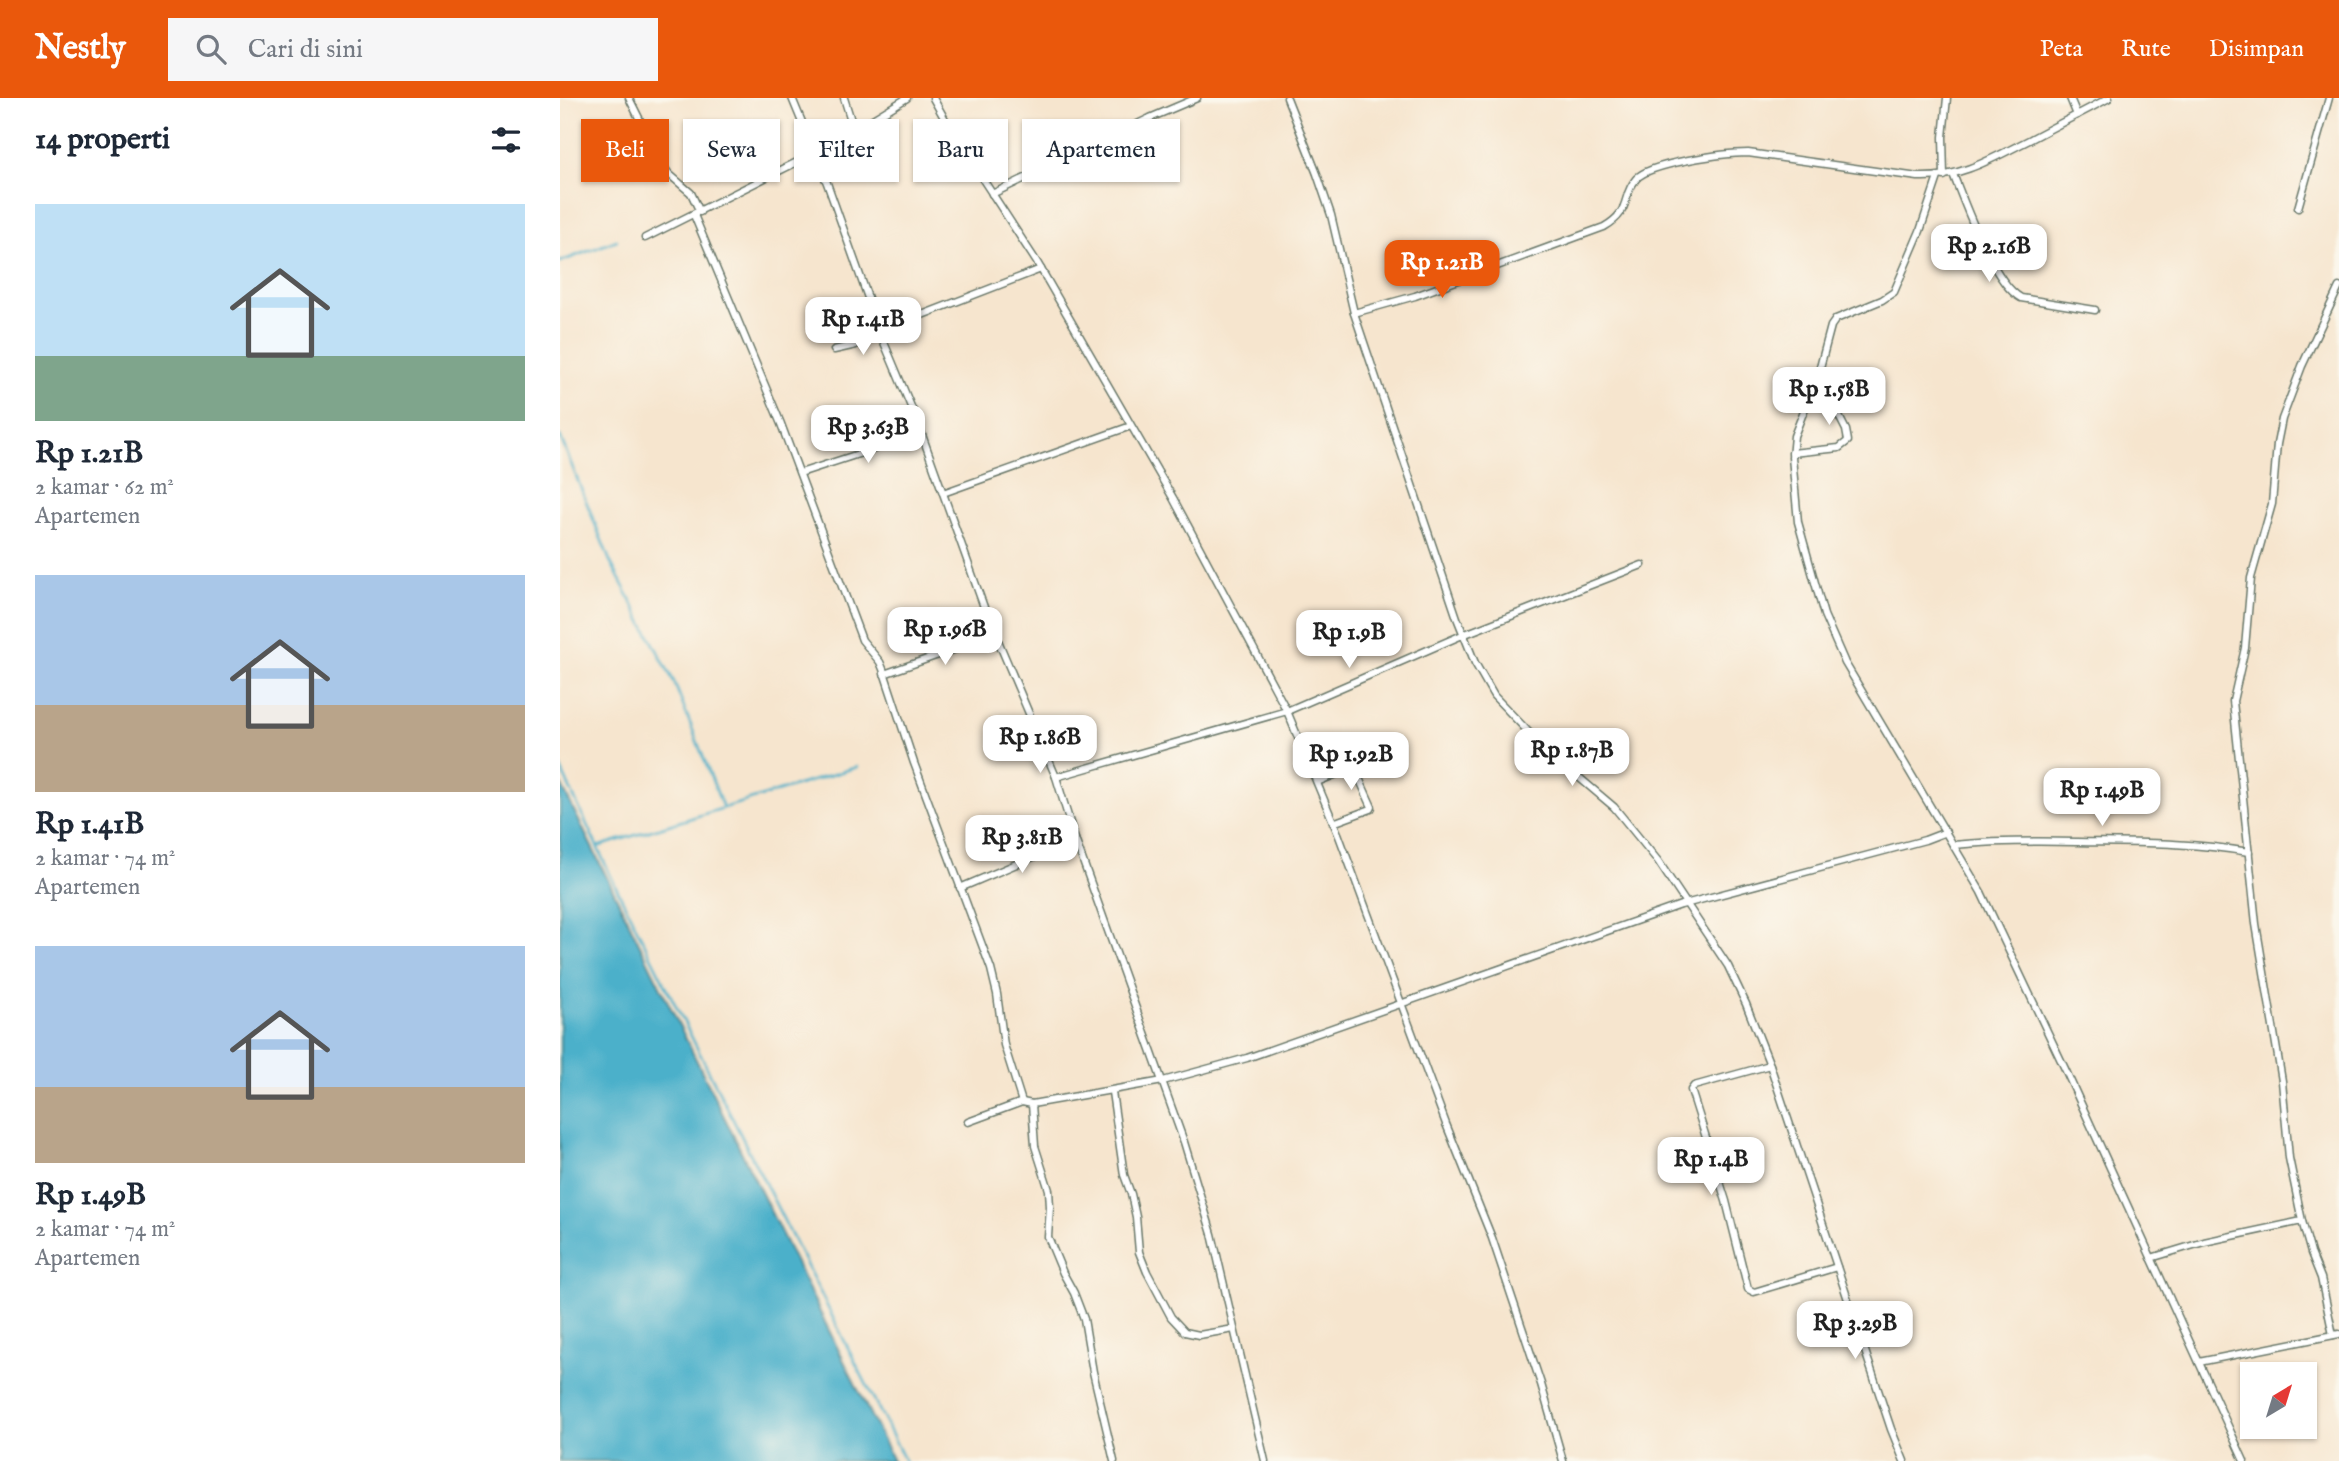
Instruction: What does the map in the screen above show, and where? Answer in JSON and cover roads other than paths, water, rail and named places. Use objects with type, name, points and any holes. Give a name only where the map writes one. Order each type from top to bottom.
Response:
[{"type":"street","points":[[629,98],[662,164],[669,174],[688,190],[800,473],[862,640],[880,663],[994,980],[1002,1033],[1021,1102]]},
{"type":"street","points":[[792,98],[800,119]]},
{"type":"street","points":[[844,98],[851,119]]},
{"type":"street","points":[[873,119],[907,98]]},
{"type":"street","points":[[933,98],[1041,269],[1179,509],[1287,711],[1317,782],[1446,1124],[1479,1203],[1512,1294],[1563,1461]]},
{"type":"street","points":[[992,194],[1197,98]]},
{"type":"street","points":[[1287,98],[1331,215],[1354,313],[1463,635],[1475,663],[1494,696],[1506,710],[1543,747],[1614,807],[1658,861],[1737,983],[1770,1065],[1904,1461]]},
{"type":"street","points":[[1947,98],[1941,177],[1894,292],[1834,321],[1830,326],[1818,375],[1796,427],[1793,453],[1796,514],[1817,592],[1845,663],[1981,892],[2244,1461]]},
{"type":"street","points":[[2070,98],[2077,115]]},
{"type":"street","points":[[1354,313],[1415,296],[1604,227],[1620,216],[1634,183],[1641,175],[1664,166],[1732,153],[1748,153],[1918,177],[1941,177],[1984,163],[2109,98]]},
{"type":"street","points":[[2298,208],[2329,98]]},
{"type":"street","points":[[645,238],[794,163]]},
{"type":"street","points":[[1953,174],[1989,257],[2012,292],[2021,298],[2095,310]]},
{"type":"street","points":[[825,182],[880,331],[918,421],[996,635],[1056,777],[1075,839],[1163,1081],[1203,1200],[1265,1461]]},
{"type":"street","points":[[834,350],[856,345],[880,331],[1041,269]]},
{"type":"street","points":[[2199,1362],[2336,1334],[2302,1221],[2288,1158],[2282,1081],[2256,924],[2232,701],[2245,648],[2251,578],[2272,503],[2282,419],[2302,366],[2339,287]]},
{"type":"street","points":[[1793,453],[1839,448],[1848,441],[1846,430],[1818,375]]},
{"type":"street","points":[[800,473],[877,448],[884,433],[918,421]]},
{"type":"street","points":[[943,493],[1131,426]]},
{"type":"street","points":[[1056,777],[1287,711],[1463,635],[1642,565]]},
{"type":"street","points":[[884,674],[996,635]]},
{"type":"street","points":[[1317,782],[1354,767],[1372,807],[1333,823]]},
{"type":"street","points":[[968,1122],[1021,1102],[1032,1104],[1112,1092],[1247,1058],[1686,904],[1946,832]]},
{"type":"street","points":[[960,888],[1075,839]]},
{"type":"street","points":[[1953,845],[2020,840],[2139,842],[2197,845],[2249,852]]},
{"type":"street","points":[[1770,1065],[1694,1086],[1691,1090],[1726,1200],[1748,1289],[1754,1292],[1837,1267]]},
{"type":"street","points":[[1112,1092],[1124,1175],[1136,1217],[1139,1252],[1147,1272],[1171,1317],[1185,1332],[1199,1335],[1234,1329]]},
{"type":"street","points":[[1032,1104],[1035,1146],[1049,1190],[1048,1237],[1084,1319],[1093,1372],[1114,1461]]},
{"type":"street","points":[[2151,1258],[2223,1237],[2302,1221]]},
{"type":"water","points":[[560,782],[893,1461],[560,1461]]},
{"type":"waterway","points":[[560,262],[617,240]]},
{"type":"waterway","points":[[560,436],[610,561],[674,682],[723,808]]},
{"type":"waterway","points":[[560,767],[615,885],[905,1461]]},
{"type":"waterway","points":[[597,847],[857,767]]}]
